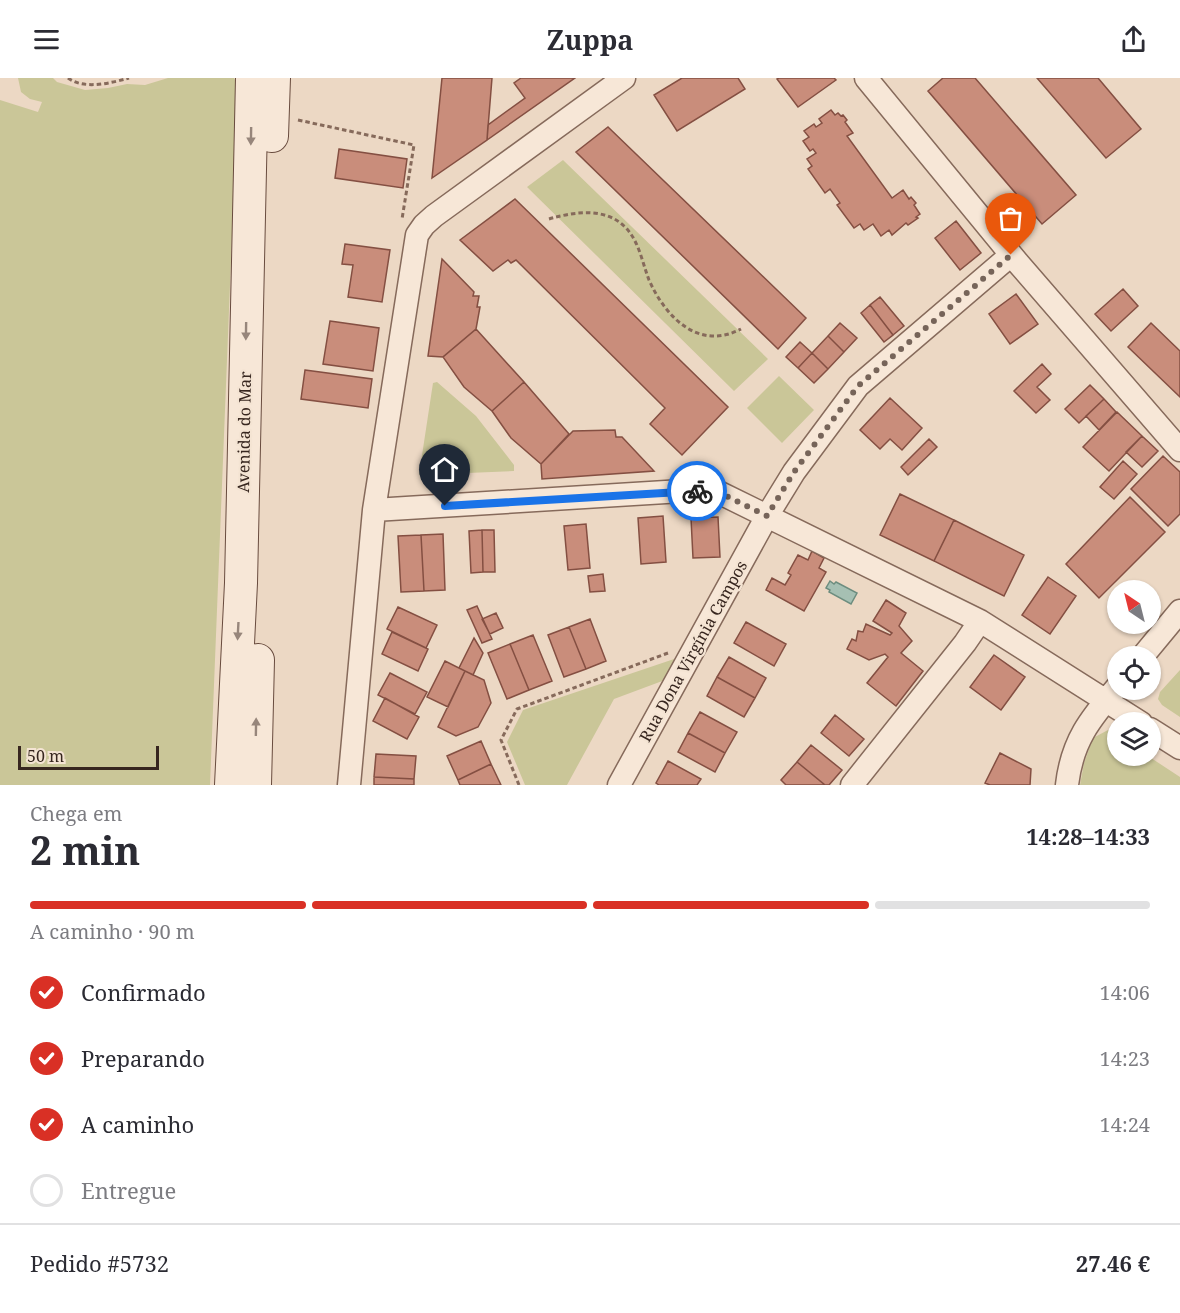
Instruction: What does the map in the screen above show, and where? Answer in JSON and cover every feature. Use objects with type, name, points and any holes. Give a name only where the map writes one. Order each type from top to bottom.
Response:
[{"type":"main road","name":"Avenida do Mar","points":[[231,785],[241,583],[252,78]]},
{"type":"main road","name":"Avenida do Mar","points":[[255,785],[274,78]]},
{"type":"street","points":[[349,785],[374,510],[417,235],[434,216],[624,78]]},
{"type":"street","points":[[866,78],[1011,255],[1180,450]]},
{"type":"street","name":"Rua Dona Virgínia Campos","points":[[619,785],[767,516],[794,472],[858,386],[1011,255]]},
{"type":"street","points":[[374,510],[714,490],[980,621],[1107,690]]},
{"type":"street","points":[[1151,646],[1180,611]]},
{"type":"street","points":[[852,785],[980,621]]},
{"type":"street","points":[[1067,785],[1075,746],[1107,700]]},
{"type":"street","points":[[1119,700],[1130,712]]},
{"type":"street","points":[[1161,736],[1180,748]]},
{"type":"path","points":[[68,78],[71,81],[90,84],[108,84],[129,78]]},
{"type":"path","points":[[272,118],[284,118],[414,145],[403,214]]},
{"type":"path","points":[[549,219],[570,213],[592,213],[610,217],[624,226],[633,238],[655,291],[678,321],[693,332],[708,337],[730,335],[741,328]]},
{"type":"path","points":[[519,785],[501,740],[517,709],[669,652]]},
{"type":"shaded area","points":[[18,78],[53,78],[57,82],[85,90],[127,84],[145,85],[168,78],[234,78],[238,85],[210,785],[0,785],[0,100],[38,112],[42,102],[30,99],[21,92]]},
{"type":"shaded area","points":[[563,160],[768,359],[734,391],[527,187]]},
{"type":"shaded area","points":[[779,376],[814,410],[782,443],[747,408]]},
{"type":"shaded area","points":[[437,382],[476,416],[514,465],[514,471],[419,475],[433,383]]},
{"type":"shaded area","points":[[830,581],[857,593],[851,604],[829,592],[830,590],[826,588]]},
{"type":"shaded area","points":[[683,656],[673,677],[614,699],[567,785],[525,785],[507,742],[523,710]]},
{"type":"shaded area","points":[[1180,670],[1180,717],[1162,705],[1159,700],[1161,700],[1161,691]]},
{"type":"shaded area","points":[[1107,731],[1107,766],[1161,765],[1180,777],[1180,785],[1080,785],[1084,763],[1093,738]]},
{"type":"building","points":[[442,78],[492,78],[487,140],[432,178]]},
{"type":"building","points":[[521,78],[575,78],[487,140],[488,125],[525,98],[514,83]]},
{"type":"building","points":[[682,78],[738,78],[745,89],[677,131],[654,95]]},
{"type":"building","points":[[834,78],[836,80],[798,107],[777,79]]},
{"type":"building","points":[[943,78],[975,78],[1076,195],[1042,224],[928,91]]},
{"type":"building","points":[[1037,78],[1098,78],[1141,129],[1106,158]]},
{"type":"building","points":[[831,110],[835,115],[838,113],[843,115],[847,120],[845,122],[853,133],[847,136],[892,198],[903,190],[909,199],[911,197],[916,203],[914,205],[920,214],[916,217],[918,218],[908,225],[906,223],[892,235],[889,230],[881,236],[873,224],[864,230],[860,224],[854,228],[837,205],[840,203],[830,189],[825,193],[808,169],[812,166],[807,159],[816,153],[813,149],[810,151],[803,141],[809,137],[804,131],[814,124],[816,127],[822,123],[819,119]]},
{"type":"building","points":[[608,127],[806,318],[778,349],[576,152]]},
{"type":"building","points":[[339,149],[407,159],[403,188],[335,178]]},
{"type":"building","points":[[515,199],[728,407],[682,455],[650,424],[665,408],[516,260],[511,263],[508,260],[493,271],[460,240]]},
{"type":"building","points":[[956,221],[981,253],[960,270],[935,238]]},
{"type":"building","points":[[345,244],[390,250],[382,302],[348,297],[353,265],[342,264]]},
{"type":"building","points":[[442,259],[474,292],[473,296],[479,296],[477,307],[480,307],[476,329],[443,357],[428,356]]},
{"type":"building","points":[[1123,289],[1138,306],[1111,331],[1095,314]]},
{"type":"building","points":[[1016,294],[1038,324],[1010,344],[989,314]]},
{"type":"building","points":[[880,297],[904,326],[893,335],[870,305]]},
{"type":"building","points":[[870,305],[893,335],[884,342],[861,313]]},
{"type":"building","points":[[330,321],[379,328],[373,371],[323,364]]},
{"type":"building","points":[[840,323],[857,338],[844,352],[828,336]]},
{"type":"building","points":[[1151,323],[1180,351],[1180,397],[1128,347]]},
{"type":"building","points":[[476,329],[524,382],[492,411],[464,387],[443,357]]},
{"type":"building","points":[[828,336],[844,352],[828,369],[812,353]]},
{"type":"building","points":[[800,342],[812,353],[798,368],[786,357]]},
{"type":"building","points":[[812,353],[828,369],[814,383],[798,368]]},
{"type":"building","points":[[1042,364],[1051,374],[1037,387],[1050,400],[1036,413],[1014,391]]},
{"type":"building","points":[[305,370],[372,379],[368,408],[301,399]]},
{"type":"building","points":[[524,382],[569,434],[541,464],[511,438],[492,411]]},
{"type":"building","points":[[1090,385],[1104,399],[1079,423],[1065,409]]},
{"type":"building","points":[[890,398],[922,428],[902,450],[890,439],[880,449],[860,430]]},
{"type":"building","points":[[1104,399],[1116,412],[1099,430],[1086,416]]},
{"type":"building","points":[[1117,412],[1142,436],[1109,471],[1083,447]]},
{"type":"building","points":[[615,430],[616,437],[622,437],[654,471],[542,479],[541,464],[573,431]]},
{"type":"building","points":[[1142,436],[1158,451],[1142,467],[1126,452]]},
{"type":"building","points":[[929,439],[937,447],[908,475],[901,467]]},
{"type":"building","points":[[1163,456],[1180,472],[1180,514],[1168,526],[1131,489]]},
{"type":"building","points":[[1123,461],[1137,474],[1114,499],[1100,487]]},
{"type":"building","points":[[900,494],[954,520],[934,561],[880,535]]},
{"type":"building","points":[[1130,497],[1165,532],[1117,580],[1107,580],[1107,590],[1099,598],[1066,564]]},
{"type":"building","points":[[663,516],[666,562],[641,564],[638,518]]},
{"type":"building","points":[[718,517],[720,557],[693,558],[691,518]]},
{"type":"building","points":[[954,520],[1024,555],[1004,596],[934,561]]},
{"type":"building","points":[[586,524],[590,568],[568,570],[564,526]]},
{"type":"building","points":[[482,530],[494,530],[495,572],[483,572]]},
{"type":"building","points":[[482,530],[483,572],[471,573],[469,531]]},
{"type":"building","points":[[443,534],[445,590],[424,591],[421,535]]},
{"type":"building","points":[[421,535],[424,591],[401,592],[398,536]]},
{"type":"building","points":[[812,551],[824,558],[819,568],[826,572],[804,611],[766,590],[772,578],[785,585],[791,575],[788,573],[798,555],[808,560]]},
{"type":"building","points":[[603,574],[605,591],[590,592],[588,576]]},
{"type":"building","points":[[1048,577],[1076,596],[1050,634],[1022,615]]},
{"type":"building","points":[[886,600],[906,613],[899,626],[912,641],[901,653],[923,671],[896,706],[867,683],[888,657],[885,654],[869,660],[847,649],[852,639],[856,641],[858,631],[863,632],[866,624],[890,635],[892,633],[873,621]]},
{"type":"building","points":[[477,606],[492,639],[482,643],[467,610]]},
{"type":"building","points":[[398,607],[437,625],[426,648],[387,629]]},
{"type":"building","points":[[496,613],[503,628],[490,634],[482,619]]},
{"type":"building","points":[[590,619],[606,661],[586,669],[569,627]]},
{"type":"building","points":[[746,622],[786,644],[774,666],[734,643]]},
{"type":"building","points":[[569,627],[586,669],[564,677],[548,635]]},
{"type":"building","points":[[392,632],[428,649],[418,671],[382,654]]},
{"type":"building","points":[[533,635],[552,681],[529,690],[510,644]]},
{"type":"building","points":[[474,638],[483,653],[473,675],[459,668]]},
{"type":"building","points":[[510,644],[529,690],[507,699],[488,653]]},
{"type":"building","points":[[994,655],[1025,677],[1001,710],[970,687]]},
{"type":"building","points":[[729,657],[766,678],[755,698],[717,677]]},
{"type":"building","points":[[445,661],[465,671],[448,707],[427,697]]},
{"type":"building","points":[[465,671],[484,680],[491,703],[478,727],[456,736],[438,727]]},
{"type":"building","points":[[390,673],[427,692],[415,714],[378,695]]},
{"type":"building","points":[[717,677],[755,698],[744,717],[707,696]]},
{"type":"building","points":[[385,698],[419,717],[407,739],[373,721]]},
{"type":"building","points":[[700,712],[737,732],[725,753],[688,733]]},
{"type":"building","points":[[835,715],[864,739],[849,756],[821,733]]},
{"type":"building","points":[[688,733],[725,753],[715,772],[678,752]]},
{"type":"building","points":[[481,741],[491,764],[458,780],[447,756]]},
{"type":"building","points":[[811,745],[842,770],[829,785],[825,785],[797,762]]},
{"type":"building","points":[[1000,753],[1031,769],[1030,785],[985,783]]},
{"type":"building","points":[[376,754],[416,756],[414,779],[374,777]]},
{"type":"building","points":[[668,761],[701,779],[697,785],[659,785],[656,783]]},
{"type":"building","points":[[797,762],[825,785],[786,785],[781,780]]},
{"type":"building","points":[[491,764],[501,785],[460,785],[458,780]]},
{"type":"building","points":[[374,777],[414,779],[414,785],[374,785]]},
{"type":"way so far","points":[[697,491],[714,490],[767,516],[794,472],[858,386],[1011,255]]},
{"type":"route","points":[[445,506],[697,491]]}]
